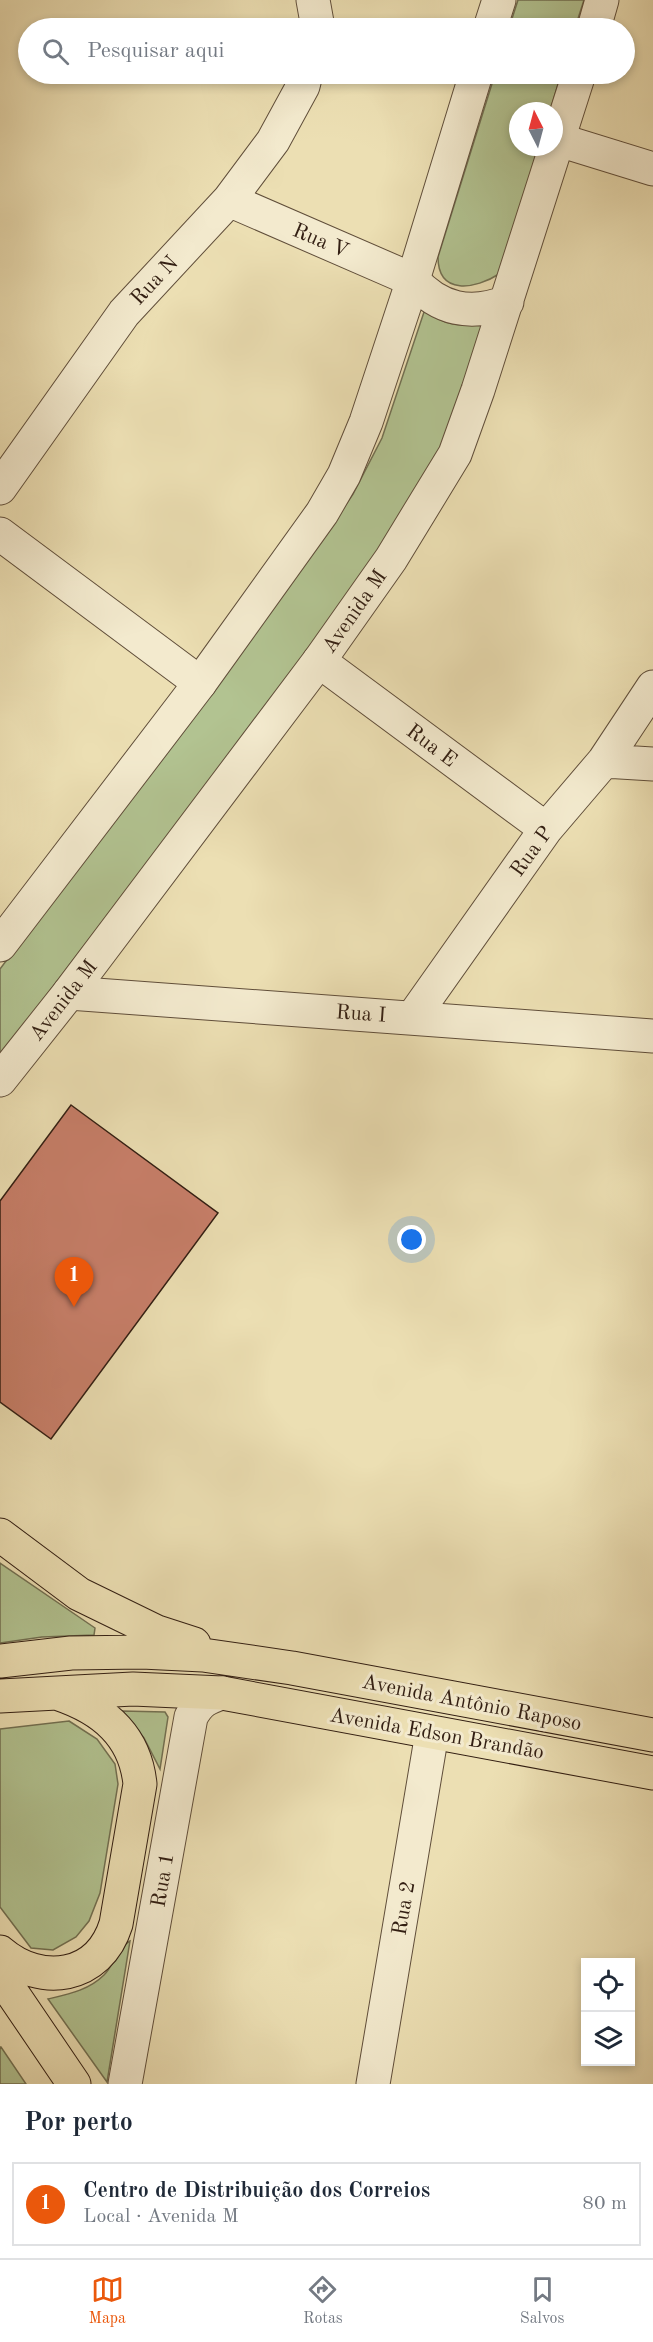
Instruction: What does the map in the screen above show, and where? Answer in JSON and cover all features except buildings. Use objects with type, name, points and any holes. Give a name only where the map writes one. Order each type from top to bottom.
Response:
[{"type":"main road","points":[[0,1535],[78,1594],[147,1628],[188,1643],[292,1668]]},
{"type":"main road","points":[[0,1660],[71,1653],[142,1652],[203,1655],[292,1668]]},
{"type":"main road","name":"Avenida Antônio Raposo","points":[[292,1668],[653,1735]]},
{"type":"main road","name":"Avenida Edson Brandão","points":[[0,1696],[52,1691],[133,1689],[222,1693],[653,1773]]},
{"type":"main road","points":[[0,1952],[28,1970],[45,1974],[64,1973],[99,1955],[113,1935],[116,1924],[140,1784],[138,1766],[121,1732],[108,1718],[81,1702],[52,1691]]},
{"type":"main road","points":[[0,1975],[74,2084]]},
{"type":"main road","points":[[0,2018],[14,2027],[63,2084]]},
{"type":"street","points":[[493,18],[499,0]]},
{"type":"street","points":[[597,18],[602,0]]},
{"type":"street","name":"Rua N","points":[[0,488],[124,313],[229,200],[273,141],[304,84]]},
{"type":"street","points":[[0,945],[200,683],[322,513],[344,475],[366,422],[414,280],[472,84]]},
{"type":"street","name":"Avenida M","points":[[563,127],[576,84]]},
{"type":"street","points":[[563,141],[653,169]]},
{"type":"street","name":"Avenida M","points":[[0,1080],[69,993],[319,661],[391,559],[455,454],[554,156]]},
{"type":"street","name":"Rua V","points":[[229,200],[414,280],[425,293],[456,309],[473,311],[490,309],[507,302]]},
{"type":"street","points":[[0,534],[200,683]]},
{"type":"street","name":"Rua E","points":[[319,661],[546,829]]},
{"type":"street","name":"Rua P","points":[[413,1017],[546,829],[604,760],[653,687]]},
{"type":"street","points":[[604,760],[653,764]]},
{"type":"street","name":"Rua I","points":[[69,993],[653,1036]]},
{"type":"street","name":"Rua 1","points":[[125,2084],[191,1717],[197,1705],[206,1698],[222,1693]]},
{"type":"street","name":"Rua 2","points":[[373,2084],[432,1733]]},
{"type":"green space","points":[[518,0],[584,0],[578,18],[512,18]]},
{"type":"green space","points":[[492,84],[558,84],[553,102],[509,102],[509,156],[536,156],[499,274],[480,283],[460,286],[444,278],[438,257]]},
{"type":"green space","points":[[425,309],[439,319],[453,324],[468,325],[485,322],[443,448],[377,561],[0,1056],[0,969],[324,537],[353,494],[382,438]]},
{"type":"green space","points":[[0,1563],[95,1628],[94,1635],[42,1637],[0,1643]]},
{"type":"green space","points":[[122,1711],[165,1712],[168,1717],[160,1769],[144,1738]]},
{"type":"green space","points":[[69,1721],[97,1739],[115,1764],[118,1784],[100,1893],[89,1921],[76,1937],[53,1950],[31,1948],[0,1907],[0,1729]]},
{"type":"green space","points":[[130,1941],[107,2082],[48,1999],[78,1991],[98,1980],[107,1971],[122,1947]]},
{"type":"green space","points":[[1,2047],[26,2084],[0,2084]]},
{"type":"place","name":"Centro de Distribuição dos Correios","points":[[74,1307]]}]
